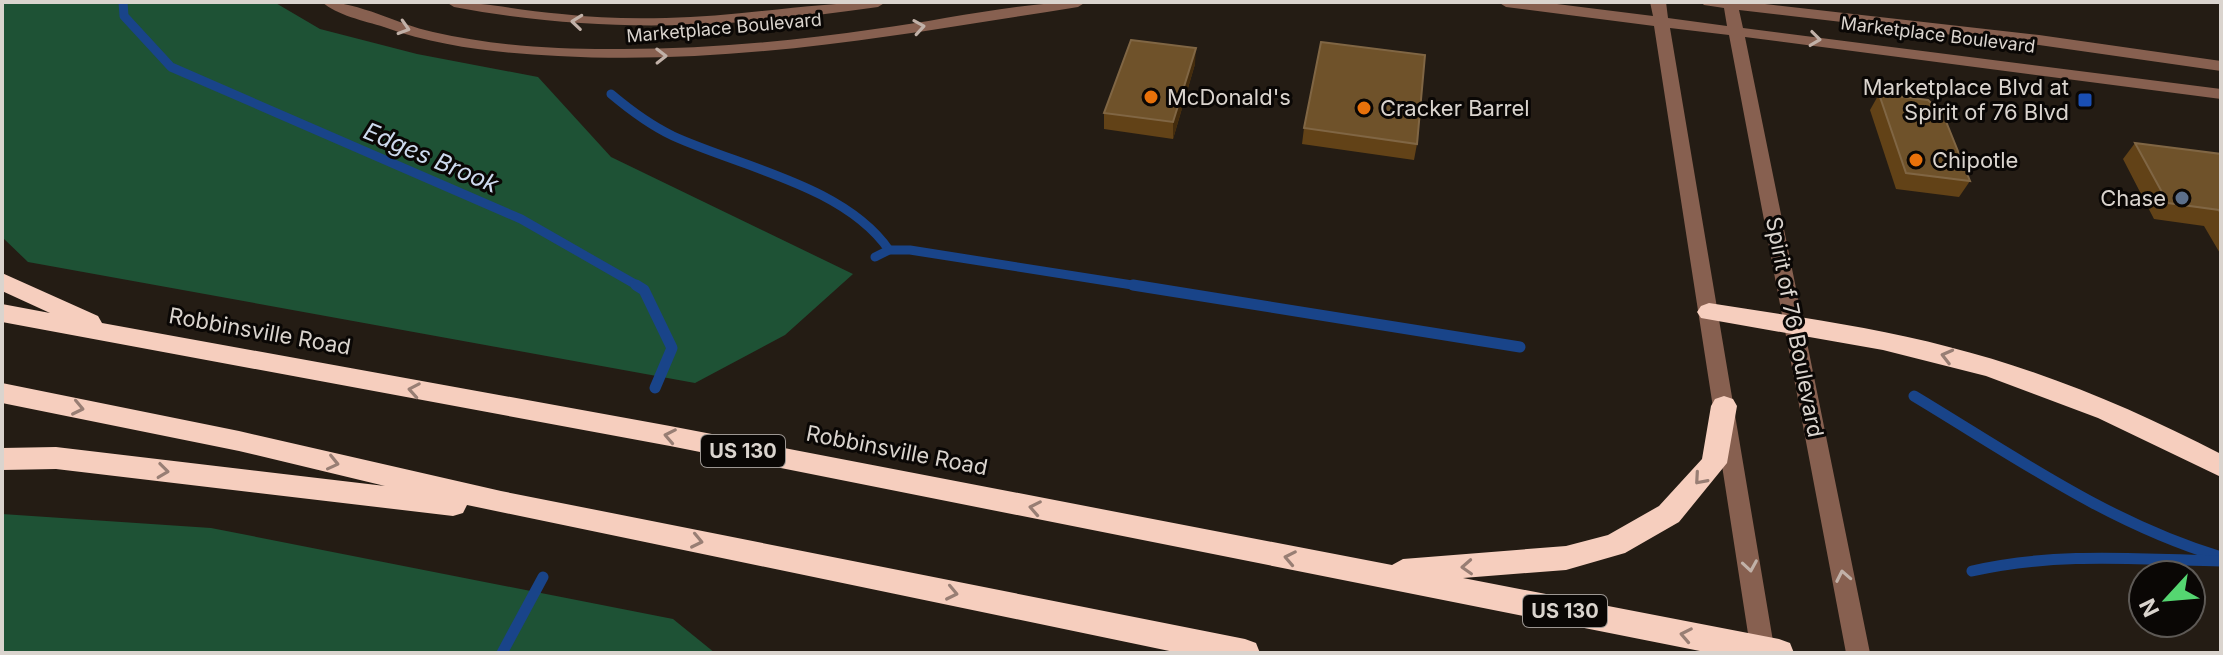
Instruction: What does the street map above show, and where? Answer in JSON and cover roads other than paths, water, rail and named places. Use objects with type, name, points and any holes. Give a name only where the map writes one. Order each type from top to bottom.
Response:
[{"type":"highway","points":[[2,281],[117,336]]},
{"type":"highway","points":[[1709,312],[1909,347],[2022,378],[2124,417],[2221,466]]},
{"type":"highway","name":"Robbinsville Road","points":[[2,313],[670,436],[1768,652]]},
{"type":"highway","points":[[2,393],[239,441],[501,502],[1245,653]]},
{"type":"highway","points":[[1367,573],[1566,558],[1615,545],[1669,514],[1714,463],[1724,406]]},
{"type":"highway","points":[[2,459],[56,458],[621,525]]},
{"type":"street","name":"Marketplace Boulevard","points":[[330,2],[434,38],[617,57],[774,47],[1078,2]]},
{"type":"street","name":"Marketplace Boulevard","points":[[454,2],[511,15],[602,24],[692,24],[780,17],[878,2]]},
{"type":"street","name":"Marketplace Boulevard","points":[[1506,2],[1660,11],[1737,29],[2221,94]]},
{"type":"street","name":"Marketplace Boulevard","points":[[1709,2],[2039,40],[2221,66]]},
{"type":"street","name":"Spirit of 76 Boulevard","points":[[1731,3],[1858,653]]},
{"type":"street","points":[[1660,11],[1724,406],[1768,652]]},
{"type":"waterway","name":"Edges Brook","points":[[123,2],[124,16],[171,67],[521,219],[640,287]]},
{"type":"waterway","points":[[611,94],[640,117],[673,136],[819,194],[870,228],[889,250]]},
{"type":"waterway","points":[[875,257],[889,250]]},
{"type":"waterway","points":[[889,250],[910,250],[1145,287]]},
{"type":"waterway","name":"Edges Brook","points":[[636,285],[644,290],[672,348],[655,388]]},
{"type":"waterway","points":[[1133,285],[1520,347]]},
{"type":"waterway","points":[[1914,396],[2101,507],[2179,543],[2221,557]]},
{"type":"waterway","points":[[1972,571],[2065,559],[2221,561]]},
{"type":"waterway","name":"Edges Brook","points":[[502,653],[543,577]]},
{"type":"place","name":"McDonald's","points":[[1151,97]]},
{"type":"place","name":"Marketplace Blvd at Spirit of 76 Blvd","points":[[2085,100]]},
{"type":"place","name":"Cracker Barrel","points":[[1364,108]]},
{"type":"place","name":"Chipotle","points":[[1916,160]]},
{"type":"place","name":"Chase","points":[[2182,198]]}]
